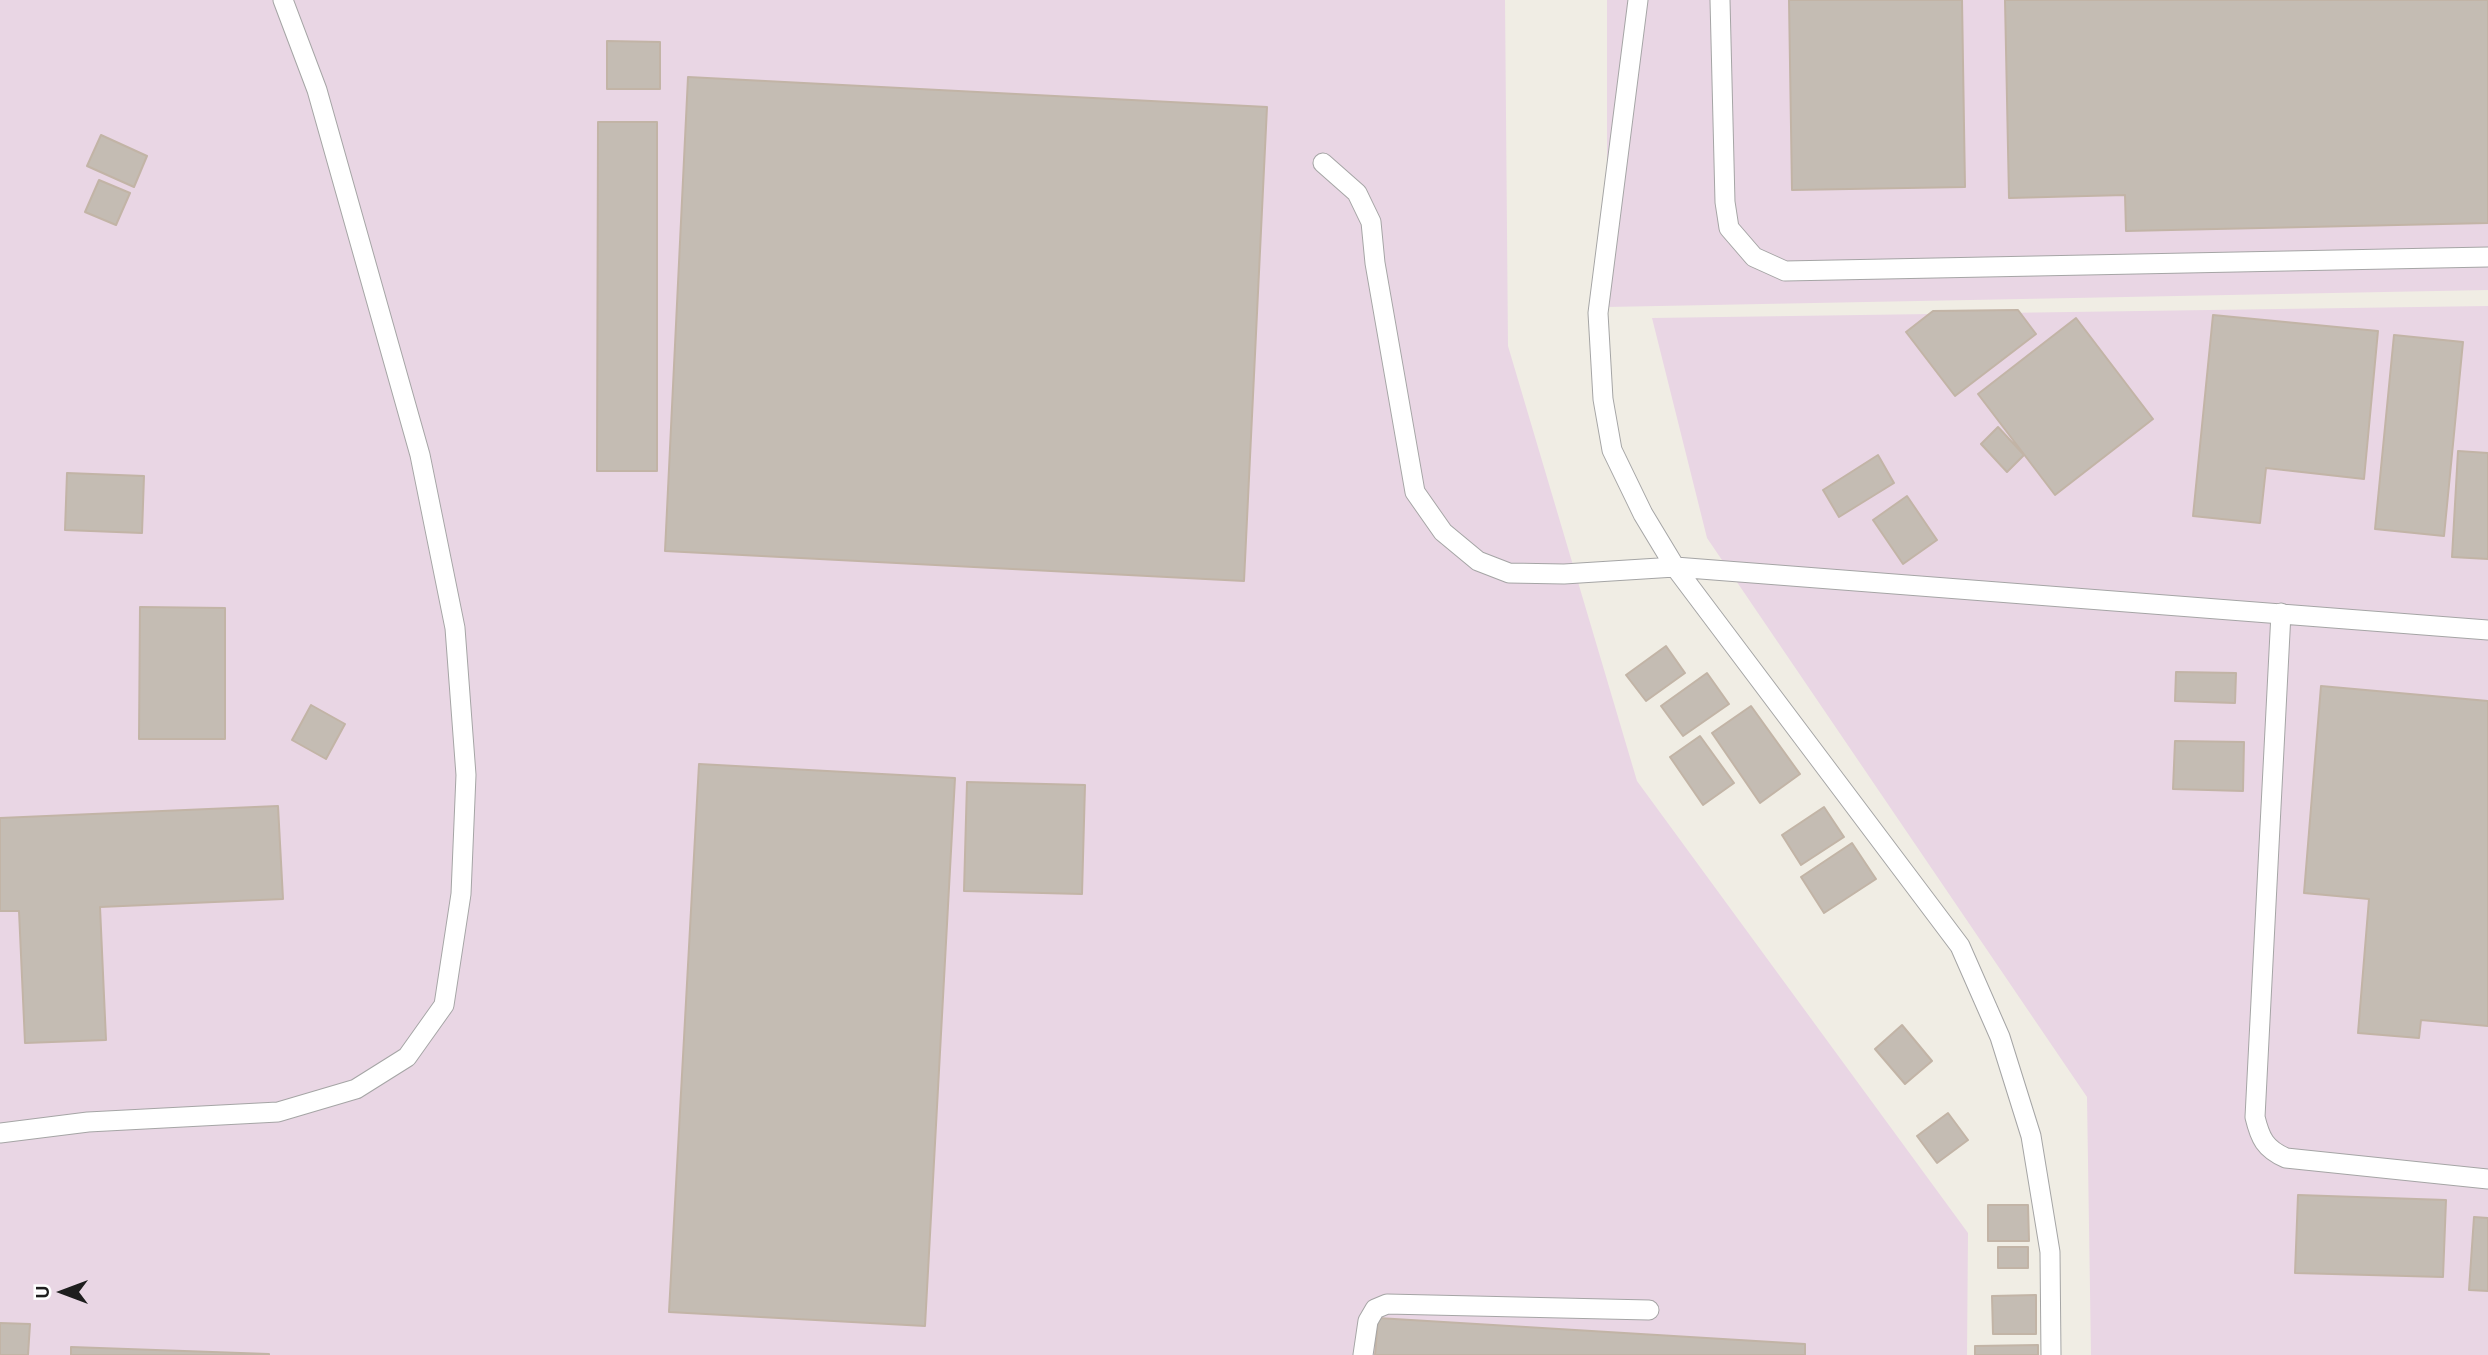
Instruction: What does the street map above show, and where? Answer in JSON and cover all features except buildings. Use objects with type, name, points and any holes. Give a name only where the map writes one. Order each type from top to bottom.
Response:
[{"type":"lane","points":[[0,1133],[88,1122],[278,1112],[356,1089],[407,1058],[444,1004],[461,894],[466,775],[455,628],[420,456],[317,90],[283,0]]},
{"type":"lane","points":[[1638,0],[1598,313],[1603,399],[1612,450],[1643,514],[1675,567],[1960,946],[2000,1037],[2031,1136],[2050,1252],[2052,1355]]},
{"type":"lane","points":[[1720,0],[1725,202],[1729,228],[1754,257],[1785,271],[2488,257]]},
{"type":"lane","points":[[1323,163],[1357,192],[1371,222],[1375,262],[1415,492],[1443,532],[1478,561],[1509,573],[1564,574],[1675,567],[2488,630]]},
{"type":"lane","points":[[2281,613],[2255,1117],[2261,1139],[2272,1152],[2286,1158],[2488,1178]]},
{"type":"lane","points":[[1363,1355],[1368,1321],[1375,1308],[1387,1304],[1649,1310]]},
{"type":"shaded area","points":[[0,0],[1505,0],[1508,346],[1637,781],[1968,1233],[1967,1355],[0,1355]]},
{"type":"shaded area","points":[[1607,0],[2488,0],[2488,290],[1607,307]]},
{"type":"shaded area","points":[[2488,306],[2488,1355],[2091,1355],[2087,1097],[1707,538],[1652,318]]}]
